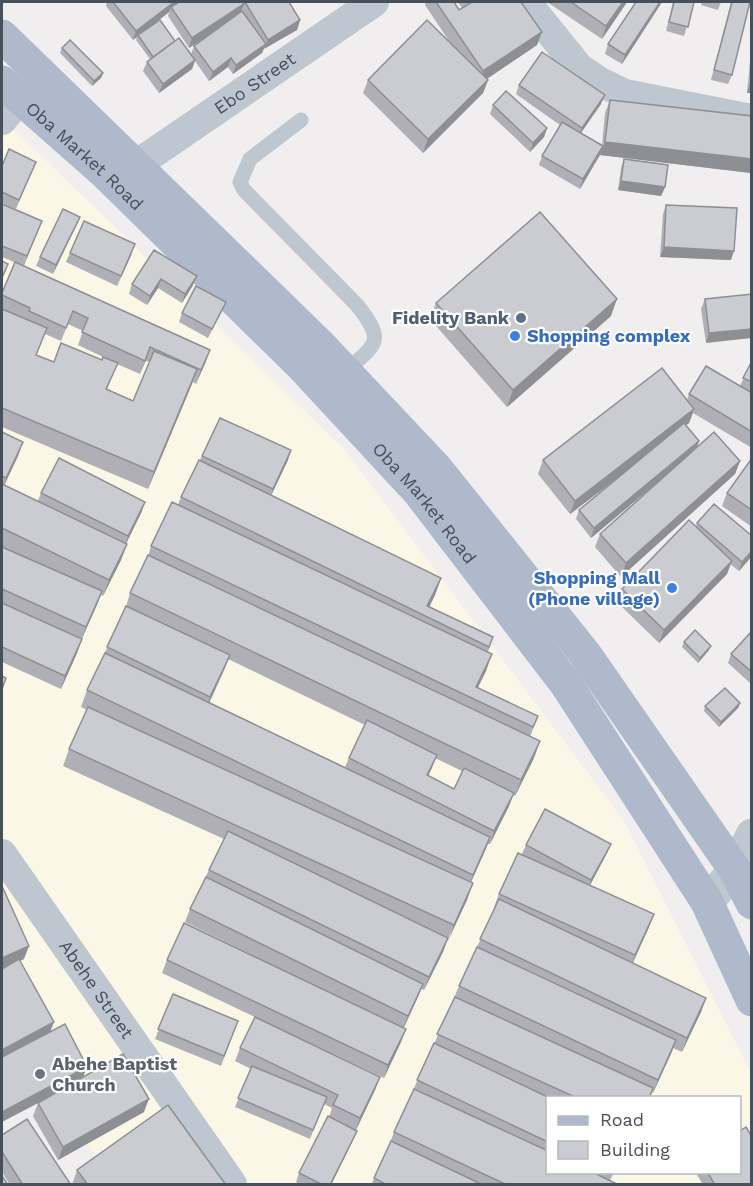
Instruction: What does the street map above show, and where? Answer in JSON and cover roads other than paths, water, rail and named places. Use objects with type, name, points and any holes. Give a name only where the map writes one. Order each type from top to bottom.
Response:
[{"type":"main road","name":"Oba Market Road","points":[[2,36],[345,372],[436,468],[585,654],[735,870],[752,903]]},
{"type":"main road","name":"Oba Market Road","points":[[7,101],[105,173],[302,366],[418,491],[567,684],[707,902],[752,1000]]},
{"type":"street","name":"Ebo Street","points":[[136,165],[374,2]]},
{"type":"street","points":[[526,2],[579,68],[600,82],[625,94],[752,119]]},
{"type":"street","points":[[707,902],[735,870],[752,835]]},
{"type":"street","name":"Abehe Street","points":[[2,854],[232,1185]]},
{"type":"lane","points":[[301,120],[250,159],[240,182],[244,190],[357,305],[371,323],[376,336],[373,347],[345,372]]},
{"type":"place","name":"Fidelity Bank","points":[[521,318]]},
{"type":"place","name":"Shopping complex","points":[[515,336]]},
{"type":"place","name":"Shopping Mall (Phone village)","points":[[672,588]]},
{"type":"place","name":"Abehe Baptist Church","points":[[40,1074]]}]
